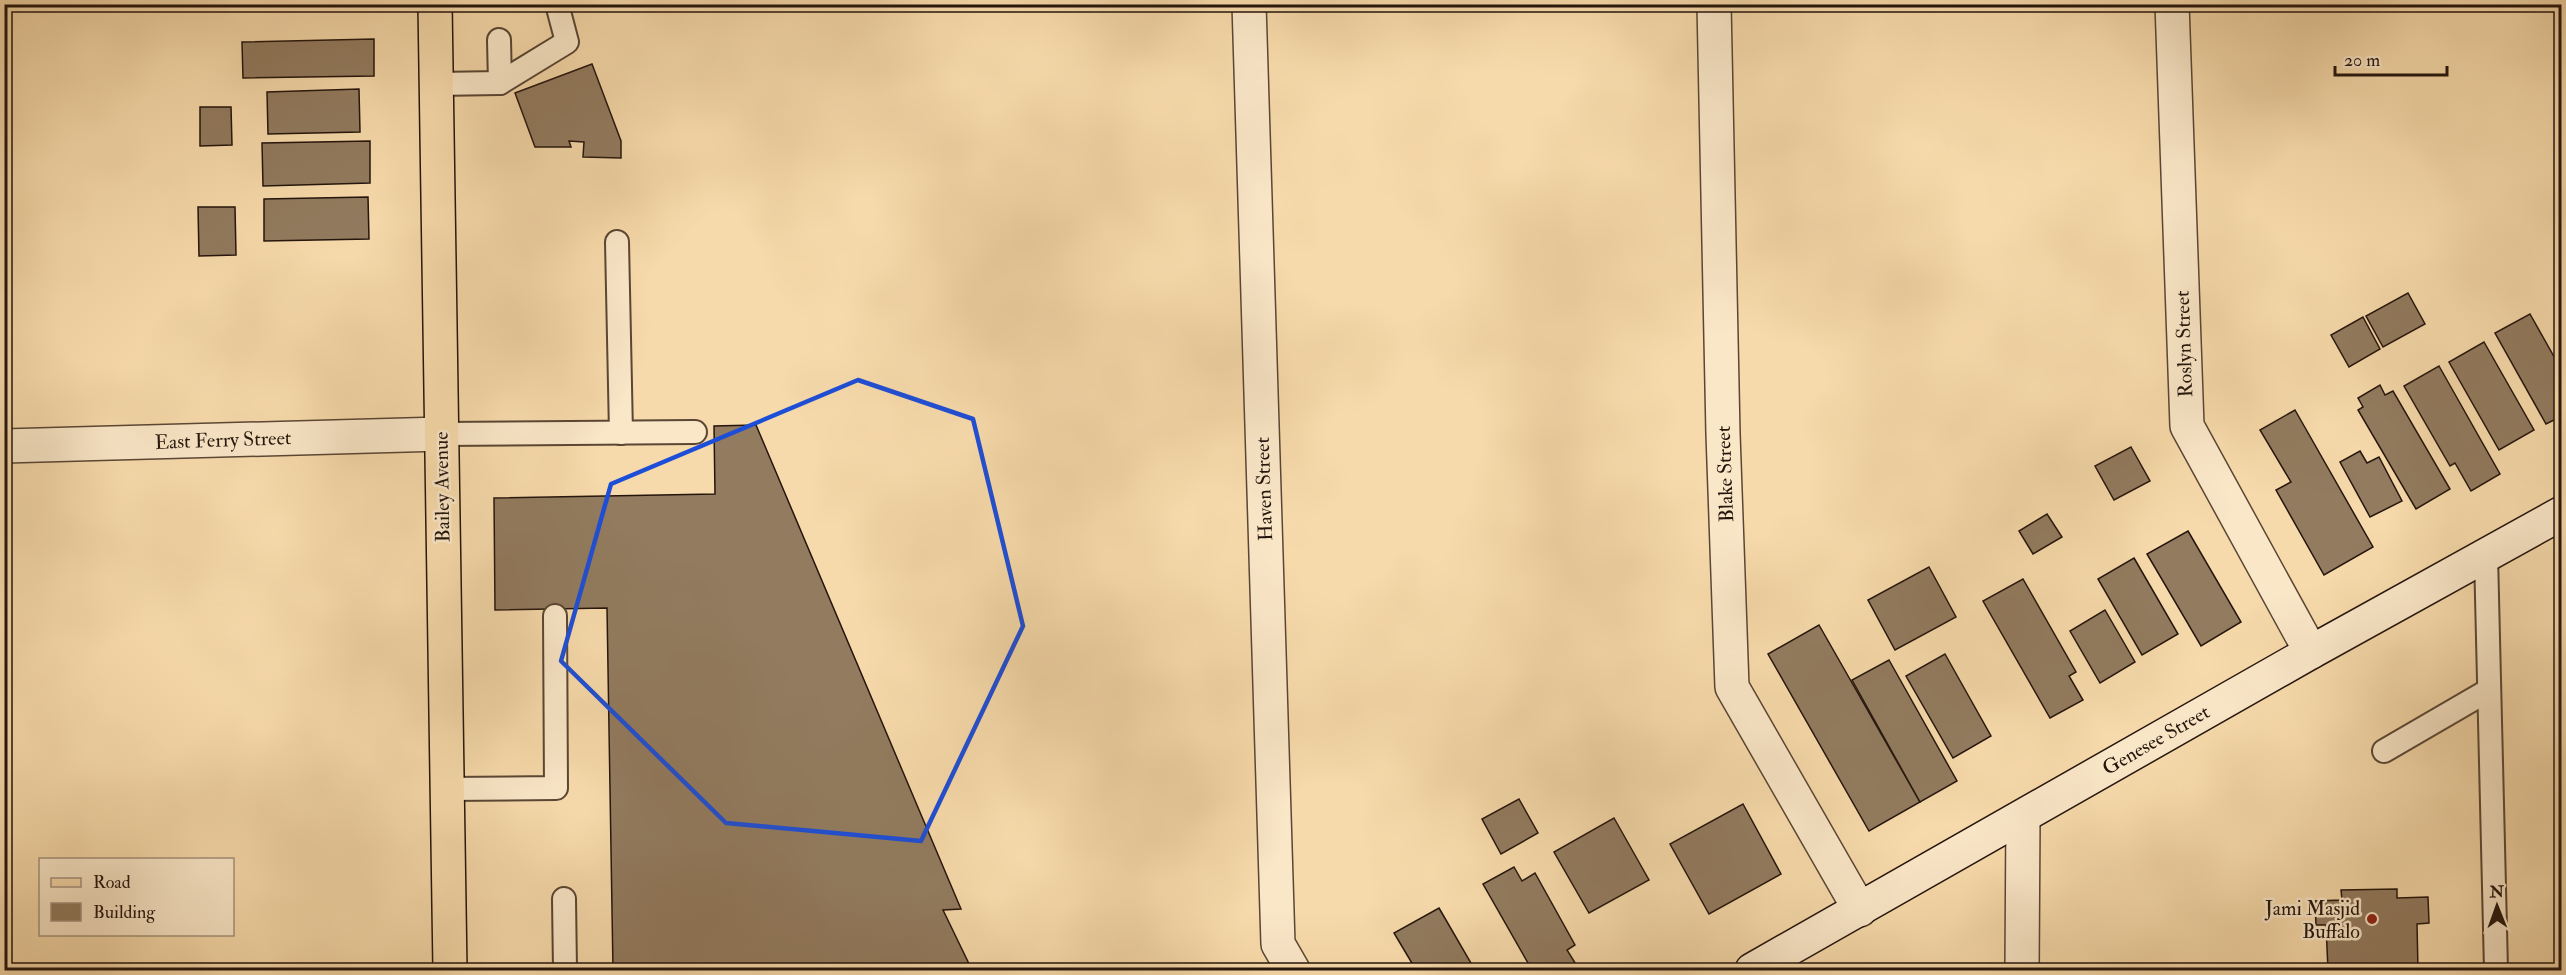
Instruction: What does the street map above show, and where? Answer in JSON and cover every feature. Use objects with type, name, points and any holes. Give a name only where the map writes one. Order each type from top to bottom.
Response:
[{"type":"main road","name":"Bailey Avenue","points":[[435,4],[450,970]]},
{"type":"street","name":"Haven Street","points":[[1249,4],[1278,944],[1293,970]]},
{"type":"street","name":"Blake Street","points":[[1714,4],[1723,434],[1732,687],[1860,910]]},
{"type":"street","name":"Roslyn Street","points":[[2172,4],[2187,426],[2311,652]]},
{"type":"street","name":"East Ferry Street","points":[[4,446],[441,434]]},
{"type":"street","name":"Genesee Street","points":[[1752,970],[2311,652],[2562,513]]},
{"type":"street","points":[[2022,970],[2023,817]]},
{"type":"lane","points":[[436,84],[500,83],[567,42],[557,4]]},
{"type":"lane","points":[[499,40],[500,83]]},
{"type":"lane","points":[[618,242],[621,433]]},
{"type":"lane","points":[[441,434],[695,432]]},
{"type":"lane","points":[[2486,555],[2496,970]]},
{"type":"lane","points":[[448,789],[556,788],[555,616]]},
{"type":"lane","points":[[2384,751],[2489,690]]},
{"type":"lane","points":[[564,899],[565,970]]},
{"type":"highlighted area","points":[[858,380],[973,419],[1023,626],[921,841],[726,823],[561,661],[611,484]]},
{"type":"building","points":[[374,39],[374,76],[243,78],[242,42]]},
{"type":"building","points":[[592,64],[621,141],[621,158],[583,157],[584,142],[569,141],[571,147],[535,147],[515,93]]},
{"type":"building","points":[[359,89],[360,132],[268,134],[267,92]]},
{"type":"building","points":[[200,107],[231,107],[232,145],[200,146]]},
{"type":"building","points":[[370,141],[370,183],[263,186],[262,143]]},
{"type":"building","points":[[368,197],[369,239],[264,241],[264,199]]},
{"type":"building","points":[[198,207],[235,207],[236,255],[199,256]]},
{"type":"building","points":[[2408,293],[2425,324],[2383,347],[2366,316]]},
{"type":"building","points":[[2530,314],[2562,371],[2562,416],[2546,424],[2495,333]]},
{"type":"building","points":[[2363,317],[2380,349],[2349,367],[2331,335]]},
{"type":"building","points":[[2484,342],[2534,430],[2499,450],[2449,362]]},
{"type":"building","points":[[2439,366],[2500,474],[2471,491],[2455,463],[2450,466],[2404,386]]},
{"type":"building","points":[[2380,385],[2385,395],[2393,391],[2450,489],[2416,509],[2358,410],[2363,407],[2358,398]]},
{"type":"building","points":[[2295,410],[2373,547],[2324,575],[2276,490],[2291,482],[2260,430]]},
{"type":"building","points":[[756,425],[961,909],[943,910],[972,970],[613,970],[607,608],[495,610],[494,498],[715,494],[714,426]]},
{"type":"building","points":[[2131,447],[2150,481],[2114,500],[2095,466]]},
{"type":"building","points":[[2360,451],[2367,463],[2379,457],[2402,501],[2370,517],[2340,462]]},
{"type":"building","points":[[2047,514],[2062,537],[2033,554],[2019,531]]},
{"type":"building","points":[[2188,531],[2241,622],[2201,646],[2147,554]]},
{"type":"building","points":[[2134,558],[2178,634],[2142,655],[2098,579]]},
{"type":"building","points":[[1929,567],[1956,617],[1895,650],[1868,600]]},
{"type":"building","points":[[2023,579],[2076,672],[2069,676],[2083,700],[2050,718],[1983,601]]},
{"type":"building","points":[[2105,610],[2135,662],[2100,683],[2070,631]]},
{"type":"building","points":[[1819,625],[1920,802],[1869,831],[1768,654]]},
{"type":"building","points":[[1945,654],[1991,736],[1953,758],[1906,676]]},
{"type":"building","points":[[1889,660],[1957,781],[1920,802],[1852,680]]},
{"type":"building","points":[[1519,799],[1538,833],[1501,854],[1482,819]]},
{"type":"building","points":[[1743,804],[1781,874],[1709,914],[1670,844]]},
{"type":"building","points":[[1614,818],[1649,880],[1589,913],[1554,852]]},
{"type":"building","points":[[1514,867],[1522,881],[1535,873],[1575,945],[1567,950],[1577,966],[1569,970],[1532,970],[1483,884]]},
{"type":"building","points":[[2397,889],[2397,898],[2428,897],[2429,923],[2417,924],[2418,970],[2328,970],[2326,925],[2316,925],[2315,901],[2342,900],[2341,890]]},
{"type":"building","points":[[1439,908],[1475,970],[1416,970],[1394,933]]},
{"type":"place","name":"Jami Masjid Buffalo","points":[[2372,919]]}]
